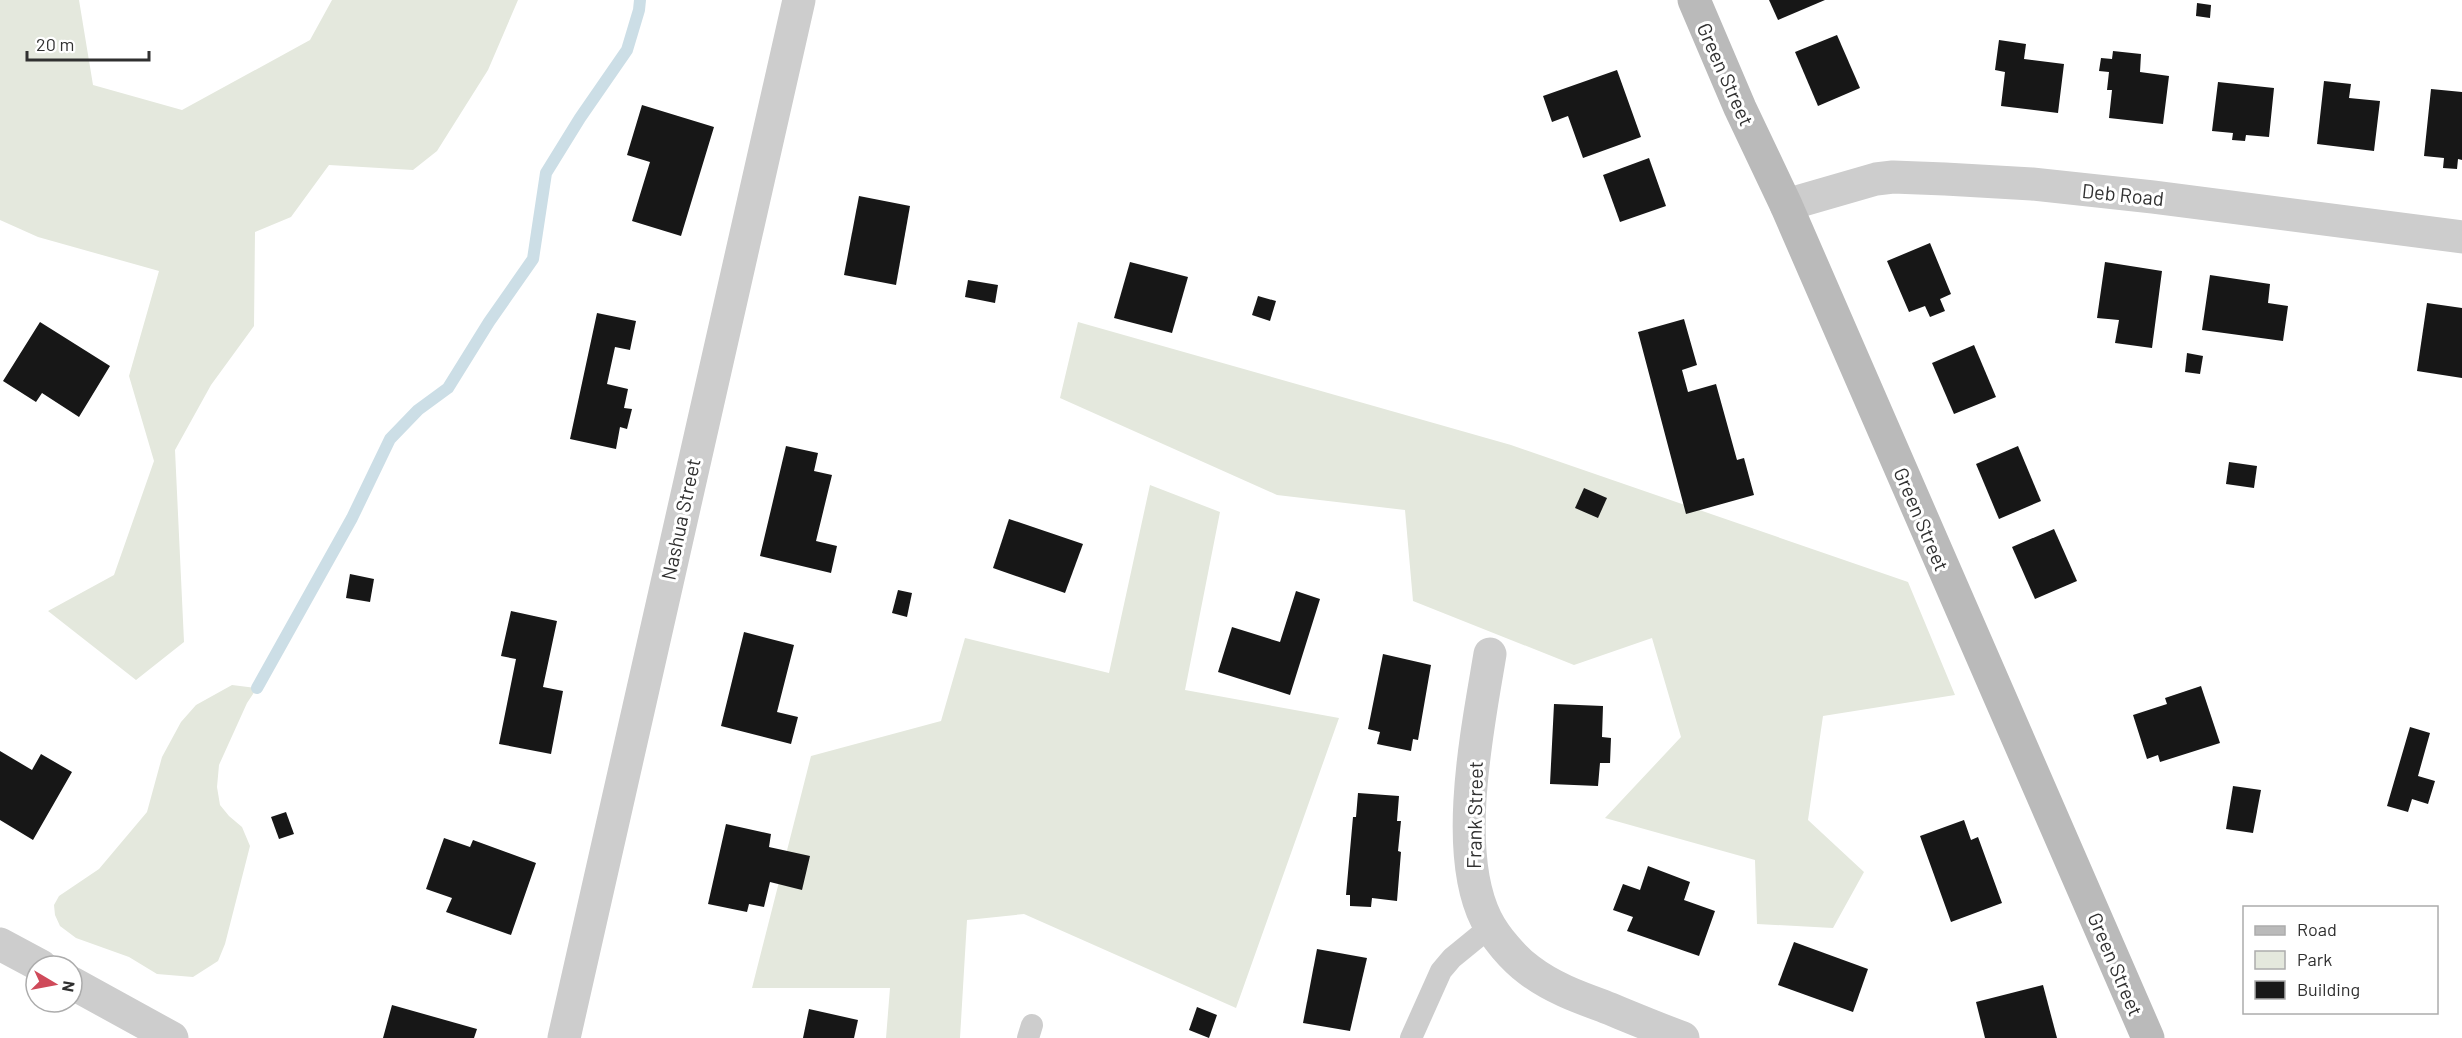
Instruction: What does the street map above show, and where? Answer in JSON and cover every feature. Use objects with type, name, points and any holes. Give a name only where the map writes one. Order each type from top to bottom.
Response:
[{"type":"street","name":"Nashua Street","points":[[564,1038],[799,0]]},
{"type":"street","name":"Green Street","points":[[1694,0],[1740,108],[1786,205],[2148,1038]]},
{"type":"street","name":"Deb Road","points":[[1786,205],[1876,179],[1893,177],[1945,179],[2032,184],[2462,237]]},
{"type":"street","name":"Frank Street","points":[[1490,654],[1473,759],[1470,839],[1473,879],[1482,910],[1490,927],[1520,962],[1541,978],[1582,998],[1680,1038]]},
{"type":"street","points":[[0,944],[24,957]]},
{"type":"street","points":[[84,990],[172,1038]]},
{"type":"lane","points":[[1411,1038],[1441,971],[1452,958],[1490,927]]},
{"type":"green space","points":[[0,0],[79,0],[93,85],[182,110],[310,40],[332,0],[518,0],[488,70],[437,151],[413,170],[329,165],[291,217],[255,232],[254,326],[211,385],[175,450],[184,642],[136,680],[48,611],[114,575],[154,461],[129,376],[159,271],[38,237],[0,220]]},
{"type":"green space","points":[[1078,322],[1511,445],[1908,582],[1955,695],[1823,716],[1808,820],[1864,872],[1833,928],[1757,924],[1755,860],[1605,818],[1681,737],[1652,638],[1574,665],[1413,601],[1405,510],[1277,495],[1060,398]]},
{"type":"green space","points":[[1150,485],[1220,512],[1185,690],[1339,718],[1236,1008],[1024,914],[967,920],[960,1038],[886,1038],[890,988],[752,988],[811,756],[941,721],[965,638],[1109,673]]},
{"type":"green space","points":[[232,685],[257,688],[247,703],[219,765],[217,787],[220,805],[242,827],[250,846],[225,944],[218,961],[193,977],[157,974],[129,957],[76,938],[60,926],[54,905],[59,896],[99,869],[147,812],[162,757],[181,722],[196,705]]},
{"type":"building","points":[[1769,0],[1825,0],[1778,20]]},
{"type":"building","points":[[2197,3],[2211,5],[2210,18],[2196,16]]},
{"type":"building","points":[[1837,35],[1860,88],[1818,106],[1795,52]]},
{"type":"building","points":[[1999,40],[2026,44],[2024,59],[2064,64],[2058,113],[2001,106],[2005,72],[1995,70]]},
{"type":"building","points":[[2113,51],[2141,54],[2140,72],[2169,76],[2163,124],[2109,118],[2112,90],[2107,90],[2109,72],[2099,71],[2101,58],[2112,59]]},
{"type":"building","points":[[1617,70],[1641,137],[1583,158],[1568,116],[1552,122],[1543,96]]},
{"type":"building","points":[[2324,81],[2351,84],[2349,98],[2380,101],[2374,151],[2317,144]]},
{"type":"building","points":[[2218,82],[2274,88],[2269,137],[2246,135],[2245,141],[2232,140],[2233,133],[2212,131]]},
{"type":"building","points":[[2431,89],[2462,92],[2462,160],[2458,159],[2457,169],[2443,168],[2444,158],[2424,156]]},
{"type":"building","points":[[642,105],[714,127],[681,236],[632,221],[650,162],[627,155]]},
{"type":"building","points":[[1649,158],[1666,206],[1620,222],[1603,175]]},
{"type":"building","points":[[859,196],[910,206],[896,285],[844,275]]},
{"type":"building","points":[[1930,243],[1951,294],[1940,299],[1945,311],[1930,317],[1925,306],[1909,312],[1887,261]]},
{"type":"building","points":[[1130,262],[1188,277],[1172,333],[1114,318]]},
{"type":"building","points":[[2105,262],[2162,271],[2152,348],[2115,343],[2119,320],[2097,318]]},
{"type":"building","points":[[2210,275],[2270,284],[2268,303],[2288,306],[2283,341],[2202,330]]},
{"type":"building","points":[[968,280],[998,285],[995,303],[965,297]]},
{"type":"building","points":[[1258,296],[1276,301],[1270,321],[1252,315]]},
{"type":"building","points":[[2427,303],[2462,308],[2462,378],[2417,371]]},
{"type":"building","points":[[597,313],[636,321],[630,350],[615,347],[607,384],[628,389],[624,408],[632,409],[627,429],[620,427],[616,449],[570,439]]},
{"type":"building","points":[[1684,319],[1697,365],[1682,370],[1688,392],[1716,384],[1737,460],[1744,458],[1754,495],[1686,514],[1638,332]]},
{"type":"building","points":[[40,322],[110,366],[79,417],[42,393],[36,402],[3,381]]},
{"type":"building","points":[[1974,345],[1996,397],[1954,414],[1932,363]]},
{"type":"building","points":[[2187,353],[2203,356],[2200,374],[2185,372]]},
{"type":"building","points":[[786,446],[818,453],[814,471],[832,475],[816,541],[837,546],[831,573],[760,556]]},
{"type":"building","points":[[2018,446],[2041,501],[1999,519],[1976,464]]},
{"type":"building","points":[[2229,462],[2257,466],[2254,488],[2226,484]]},
{"type":"building","points":[[1584,488],[1607,498],[1598,518],[1575,508]]},
{"type":"building","points":[[1009,519],[1083,544],[1065,593],[993,568]]},
{"type":"building","points":[[2054,529],[2077,581],[2035,599],[2012,547]]},
{"type":"building","points":[[350,574],[374,579],[370,602],[346,598]]},
{"type":"building","points":[[898,590],[912,593],[907,617],[892,613]]},
{"type":"building","points":[[1296,591],[1320,599],[1290,695],[1218,672],[1232,627],[1280,642]]},
{"type":"building","points":[[511,611],[557,621],[543,687],[563,691],[551,754],[499,744],[516,659],[501,656]]},
{"type":"building","points":[[744,632],[794,645],[777,712],[798,717],[791,744],[721,726]]},
{"type":"building","points":[[1383,654],[1431,665],[1418,740],[1413,739],[1411,751],[1377,744],[1380,732],[1368,729]]},
{"type":"building","points":[[2201,686],[2220,743],[2160,762],[2158,755],[2147,759],[2133,715],[2167,704],[2165,698]]},
{"type":"building","points":[[1554,704],[1603,706],[1602,737],[1611,738],[1610,763],[1600,763],[1598,786],[1550,784]]},
{"type":"building","points":[[2410,727],[2430,733],[2418,776],[2435,781],[2428,804],[2412,799],[2408,812],[2387,806]]},
{"type":"building","points":[[0,751],[32,770],[41,754],[72,772],[33,840],[0,820]]},
{"type":"building","points":[[2233,786],[2261,790],[2253,833],[2226,829]]},
{"type":"building","points":[[1358,793],[1399,796],[1397,821],[1401,821],[1398,851],[1401,852],[1397,901],[1372,898],[1371,907],[1350,906],[1350,895],[1346,895],[1353,817],[1356,817]]},
{"type":"building","points":[[286,812],[294,834],[279,839],[271,817]]},
{"type":"building","points":[[1964,820],[1971,840],[1978,837],[2002,903],[1951,922],[1920,836]]},
{"type":"building","points":[[726,824],[771,834],[769,847],[810,856],[802,890],[770,882],[764,907],[749,904],[747,912],[708,904]]},
{"type":"building","points":[[444,838],[470,847],[473,840],[536,863],[511,935],[446,912],[452,898],[426,889]]},
{"type":"building","points":[[1648,866],[1690,882],[1684,900],[1715,911],[1699,956],[1627,931],[1633,917],[1613,910],[1623,884],[1640,890]]},
{"type":"building","points":[[1794,942],[1868,969],[1853,1012],[1778,985]]},
{"type":"building","points":[[1317,949],[1367,958],[1350,1031],[1303,1023]]},
{"type":"building","points":[[2043,985],[2057,1038],[1985,1038],[1976,1002]]},
{"type":"building","points":[[392,1005],[477,1029],[474,1038],[383,1038]]},
{"type":"building","points":[[1197,1007],[1217,1015],[1209,1038],[1189,1030]]},
{"type":"building","points":[[809,1009],[858,1020],[854,1038],[803,1038]]},
{"type":"waterway","points":[[257,688],[352,518],[390,439],[418,410],[448,388],[489,322],[533,259],[546,173],[580,118],[627,50],[640,0]]}]
